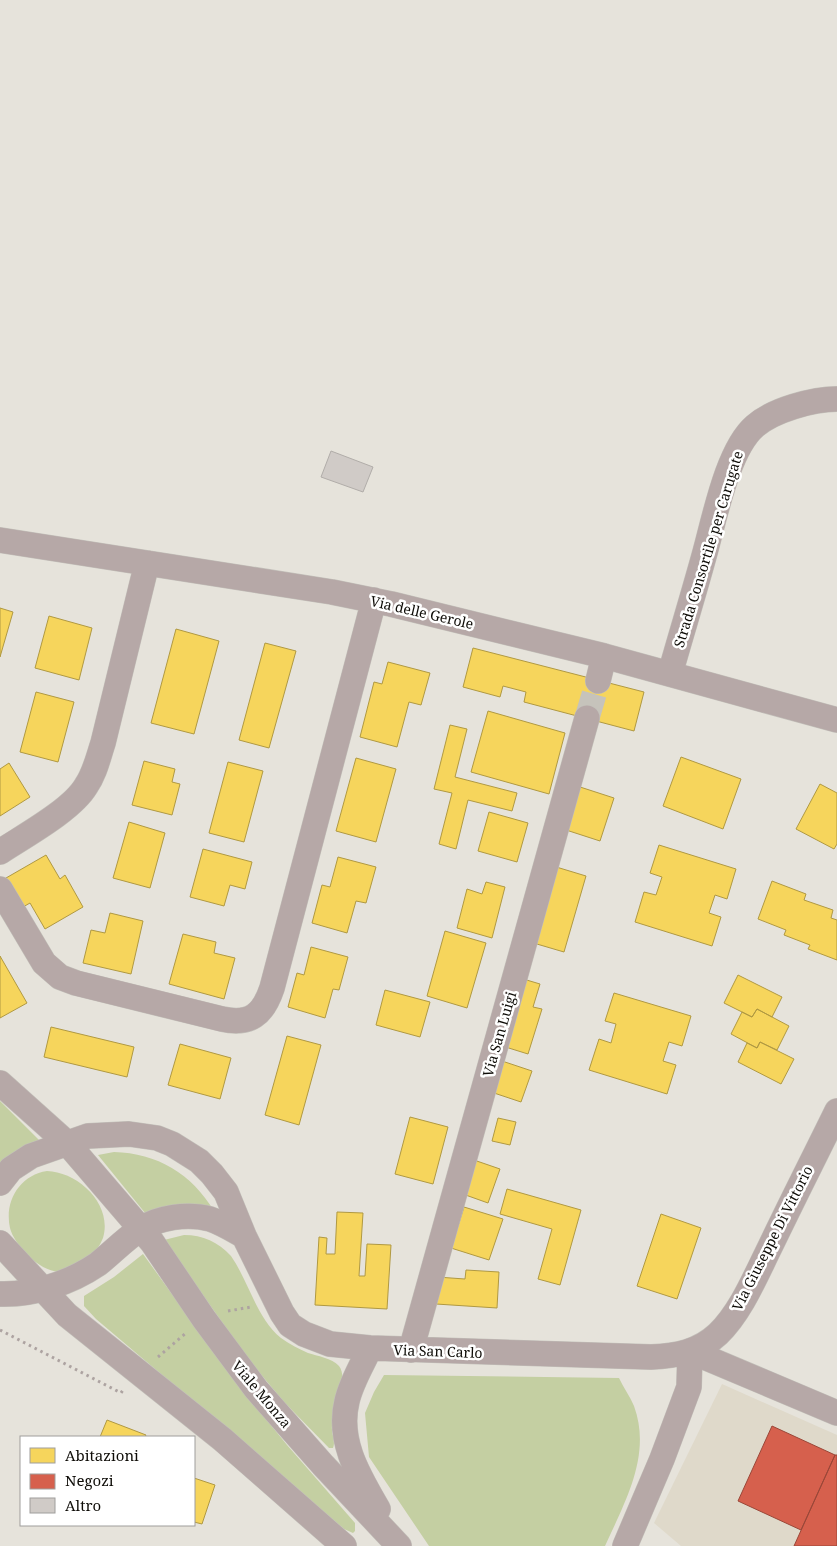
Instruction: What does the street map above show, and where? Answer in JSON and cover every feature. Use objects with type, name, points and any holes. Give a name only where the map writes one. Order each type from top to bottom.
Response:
[{"type":"street","name":"Strada Consortile per Carugate","points":[[670,674],[726,479],[740,443],[754,426],[767,417],[805,404],[837,399]]},
{"type":"street","name":"Via delle Gerole","points":[[0,540],[374,600],[604,656],[837,720]]},
{"type":"street","points":[[0,852],[67,807],[80,794],[95,770],[147,563]]},
{"type":"street","points":[[0,889],[44,964],[60,977],[222,1019],[239,1021],[253,1017],[261,1011],[272,988],[374,600]]},
{"type":"street","points":[[598,681],[604,656]]},
{"type":"street","name":"Via San Luigi","points":[[411,1350],[587,718]]},
{"type":"street","name":"Viale Monza","points":[[0,1083],[68,1144],[152,1242],[204,1320],[256,1389],[323,1465],[399,1546]]},
{"type":"street","name":"Via Giuseppe Di Vittorio","points":[[690,1351],[717,1335],[731,1320],[751,1284],[837,1111]]},
{"type":"street","name":"Via San Carlo","points":[[68,1144],[88,1136],[113,1134],[150,1137],[172,1144],[199,1161],[218,1181],[229,1197],[244,1236],[282,1313],[290,1325],[304,1334],[330,1344],[411,1350],[651,1357],[671,1356],[690,1351]]},
{"type":"street","points":[[0,1182],[11,1169],[31,1156],[68,1144]]},
{"type":"street","points":[[0,1294],[18,1294],[43,1290],[79,1274],[96,1265],[140,1229],[166,1219],[197,1217],[219,1223],[244,1236]]},
{"type":"street","points":[[0,1244],[43,1290],[85,1330],[222,1439],[344,1546]]},
{"type":"street","points":[[370,1348],[347,1400],[344,1425],[345,1436],[359,1476],[399,1546]]},
{"type":"street","points":[[625,1546],[662,1459],[689,1387],[690,1351],[837,1413]]},
{"type":"shaded area","points":[[722,1384],[837,1435],[837,1546],[681,1546],[654,1523]]},
{"type":"green space","points":[[0,1101],[40,1141],[0,1165]]},
{"type":"green space","points":[[114,1152],[145,1156],[172,1168],[195,1186],[214,1211],[150,1219],[98,1155]]},
{"type":"green space","points":[[47,1171],[70,1177],[90,1192],[98,1202],[103,1213],[105,1225],[103,1238],[98,1248],[90,1256],[63,1271],[47,1269],[30,1258],[17,1243],[10,1228],[9,1208],[16,1191],[29,1178],[37,1173]]},
{"type":"green space","points":[[184,1235],[198,1236],[210,1240],[231,1256],[265,1320],[281,1338],[301,1350],[328,1359],[339,1366],[342,1372],[342,1386],[333,1419],[333,1448],[329,1448],[284,1402],[248,1359],[164,1240]]},
{"type":"green space","points":[[143,1254],[232,1377],[287,1445],[355,1523],[355,1531],[353,1533],[344,1529],[96,1319],[84,1306],[84,1296],[114,1277]]},
{"type":"green space","points":[[384,1375],[619,1378],[634,1406],[639,1424],[640,1442],[634,1478],[605,1546],[429,1546],[369,1457],[365,1413]]},
{"type":"building: Abitazioni","points":[[0,608],[13,612],[0,657]]},
{"type":"building: Abitazioni","points":[[49,616],[92,628],[79,680],[35,668]]},
{"type":"building: Abitazioni","points":[[176,629],[219,641],[194,734],[151,723]]},
{"type":"building: Abitazioni","points":[[265,643],[296,651],[269,748],[239,740]]},
{"type":"building: Abitazioni","points":[[473,648],[644,692],[634,731],[524,702],[526,692],[503,686],[500,697],[463,687]]},
{"type":"building: Abitazioni","points":[[388,662],[430,673],[421,705],[409,702],[397,747],[360,737],[374,682],[382,684]]},
{"type":"building: Abitazioni","points":[[36,692],[74,702],[58,762],[20,752]]},
{"type":"building: Abitazioni","points":[[488,711],[565,733],[549,794],[471,772]]},
{"type":"building: Abitazioni","points":[[450,725],[467,729],[455,777],[517,793],[512,811],[468,800],[456,849],[439,844],[452,793],[434,789]]},
{"type":"building: Abitazioni","points":[[681,757],[741,779],[723,829],[663,806]]},
{"type":"building: Abitazioni","points":[[356,758],[396,769],[376,842],[336,831]]},
{"type":"building: Abitazioni","points":[[144,761],[175,769],[172,782],[180,784],[172,815],[132,805]]},
{"type":"building: Abitazioni","points":[[228,762],[263,771],[244,842],[209,833]]},
{"type":"building: Abitazioni","points":[[9,763],[30,797],[0,816],[0,769]]},
{"type":"building: Abitazioni","points":[[820,784],[837,793],[837,844],[834,849],[796,829]]},
{"type":"building: Abitazioni","points":[[577,786],[614,798],[600,841],[563,829]]},
{"type":"building: Abitazioni","points":[[489,812],[528,823],[517,862],[478,851]]},
{"type":"building: Abitazioni","points":[[129,822],[165,833],[150,888],[113,878]]},
{"type":"building: Abitazioni","points":[[659,845],[736,869],[727,899],[715,895],[709,913],[721,917],[712,946],[635,922],[644,892],[656,895],[662,877],[650,873]]},
{"type":"building: Abitazioni","points":[[203,849],[252,862],[245,889],[230,885],[224,906],[190,897]]},
{"type":"building: Abitazioni","points":[[46,855],[60,879],[65,875],[83,907],[45,929],[30,903],[23,907],[6,878]]},
{"type":"building: Abitazioni","points":[[338,857],[376,867],[366,903],[356,901],[347,933],[312,923],[322,885],[330,887]]},
{"type":"building: Abitazioni","points":[[553,866],[586,876],[564,952],[530,942]]},
{"type":"building: Abitazioni","points":[[772,881],[806,894],[804,900],[833,910],[831,918],[837,920],[837,960],[808,949],[810,945],[784,935],[786,930],[758,919]]},
{"type":"building: Abitazioni","points":[[486,882],[505,887],[492,938],[457,928],[467,889],[482,894]]},
{"type":"building: Abitazioni","points":[[110,913],[143,921],[131,974],[83,963],[91,930],[105,933]]},
{"type":"building: Abitazioni","points":[[445,931],[486,943],[467,1008],[427,996]]},
{"type":"building: Abitazioni","points":[[183,934],[216,942],[214,953],[235,958],[224,999],[169,984]]},
{"type":"building: Abitazioni","points":[[311,947],[348,957],[339,990],[333,989],[325,1018],[288,1007],[297,973],[304,975]]},
{"type":"building: Abitazioni","points":[[0,956],[27,1003],[0,1018]]},
{"type":"building: Abitazioni","points":[[738,975],[782,997],[772,1017],[757,1009],[752,1017],[724,1003]]},
{"type":"building: Abitazioni","points":[[520,978],[540,984],[533,1007],[542,1009],[528,1054],[499,1045]]},
{"type":"building: Abitazioni","points":[[385,990],[430,1002],[420,1037],[376,1025]]},
{"type":"building: Abitazioni","points":[[614,993],[691,1016],[682,1046],[669,1042],[663,1061],[676,1065],[667,1094],[589,1070],[599,1039],[611,1043],[616,1024],[605,1021]]},
{"type":"building: Abitazioni","points":[[757,1009],[789,1026],[777,1050],[760,1042],[757,1048],[731,1034],[742,1012],[752,1017]]},
{"type":"building: Abitazioni","points":[[51,1027],[134,1047],[127,1077],[44,1057]]},
{"type":"building: Abitazioni","points":[[287,1036],[321,1045],[299,1125],[265,1115]]},
{"type":"building: Abitazioni","points":[[760,1042],[794,1059],[781,1084],[738,1062],[747,1043],[757,1048]]},
{"type":"building: Abitazioni","points":[[180,1044],[231,1058],[220,1099],[168,1085]]},
{"type":"building: Abitazioni","points":[[502,1061],[532,1071],[521,1102],[491,1092]]},
{"type":"building: Abitazioni","points":[[410,1117],[448,1127],[433,1184],[395,1174]]},
{"type":"building: Abitazioni","points":[[498,1118],[516,1122],[510,1145],[492,1141]]},
{"type":"building: Abitazioni","points":[[471,1159],[500,1169],[488,1203],[460,1193]]},
{"type":"building: Abitazioni","points":[[507,1189],[581,1210],[560,1285],[538,1279],[552,1229],[500,1214]]},
{"type":"building: Abitazioni","points":[[464,1207],[503,1219],[489,1260],[451,1248]]},
{"type":"building: Abitazioni","points":[[337,1212],[363,1213],[359,1276],[365,1276],[367,1244],[391,1245],[387,1309],[315,1305],[319,1237],[327,1238],[326,1254],[335,1254]]},
{"type":"building: Abitazioni","points":[[661,1214],[701,1228],[677,1299],[637,1286]]},
{"type":"building: Abitazioni","points":[[466,1270],[499,1272],[497,1308],[436,1304],[437,1277],[465,1279]]},
{"type":"building: Abitazioni","points":[[107,1420],[146,1435],[146,1436],[100,1436]]},
{"type":"building: Abitazioni","points":[[195,1478],[215,1485],[202,1524],[195,1522]]},
{"type":"building: Negozi","points":[[772,1426],[835,1455],[801,1530],[738,1501]]},
{"type":"building: Negozi","points":[[835,1455],[837,1455],[837,1546],[794,1546]]},
{"type":"building: Altro","points":[[331,451],[373,467],[363,492],[321,477]]},
{"type":"tunnel","points":[[587,718],[598,681]]}]
